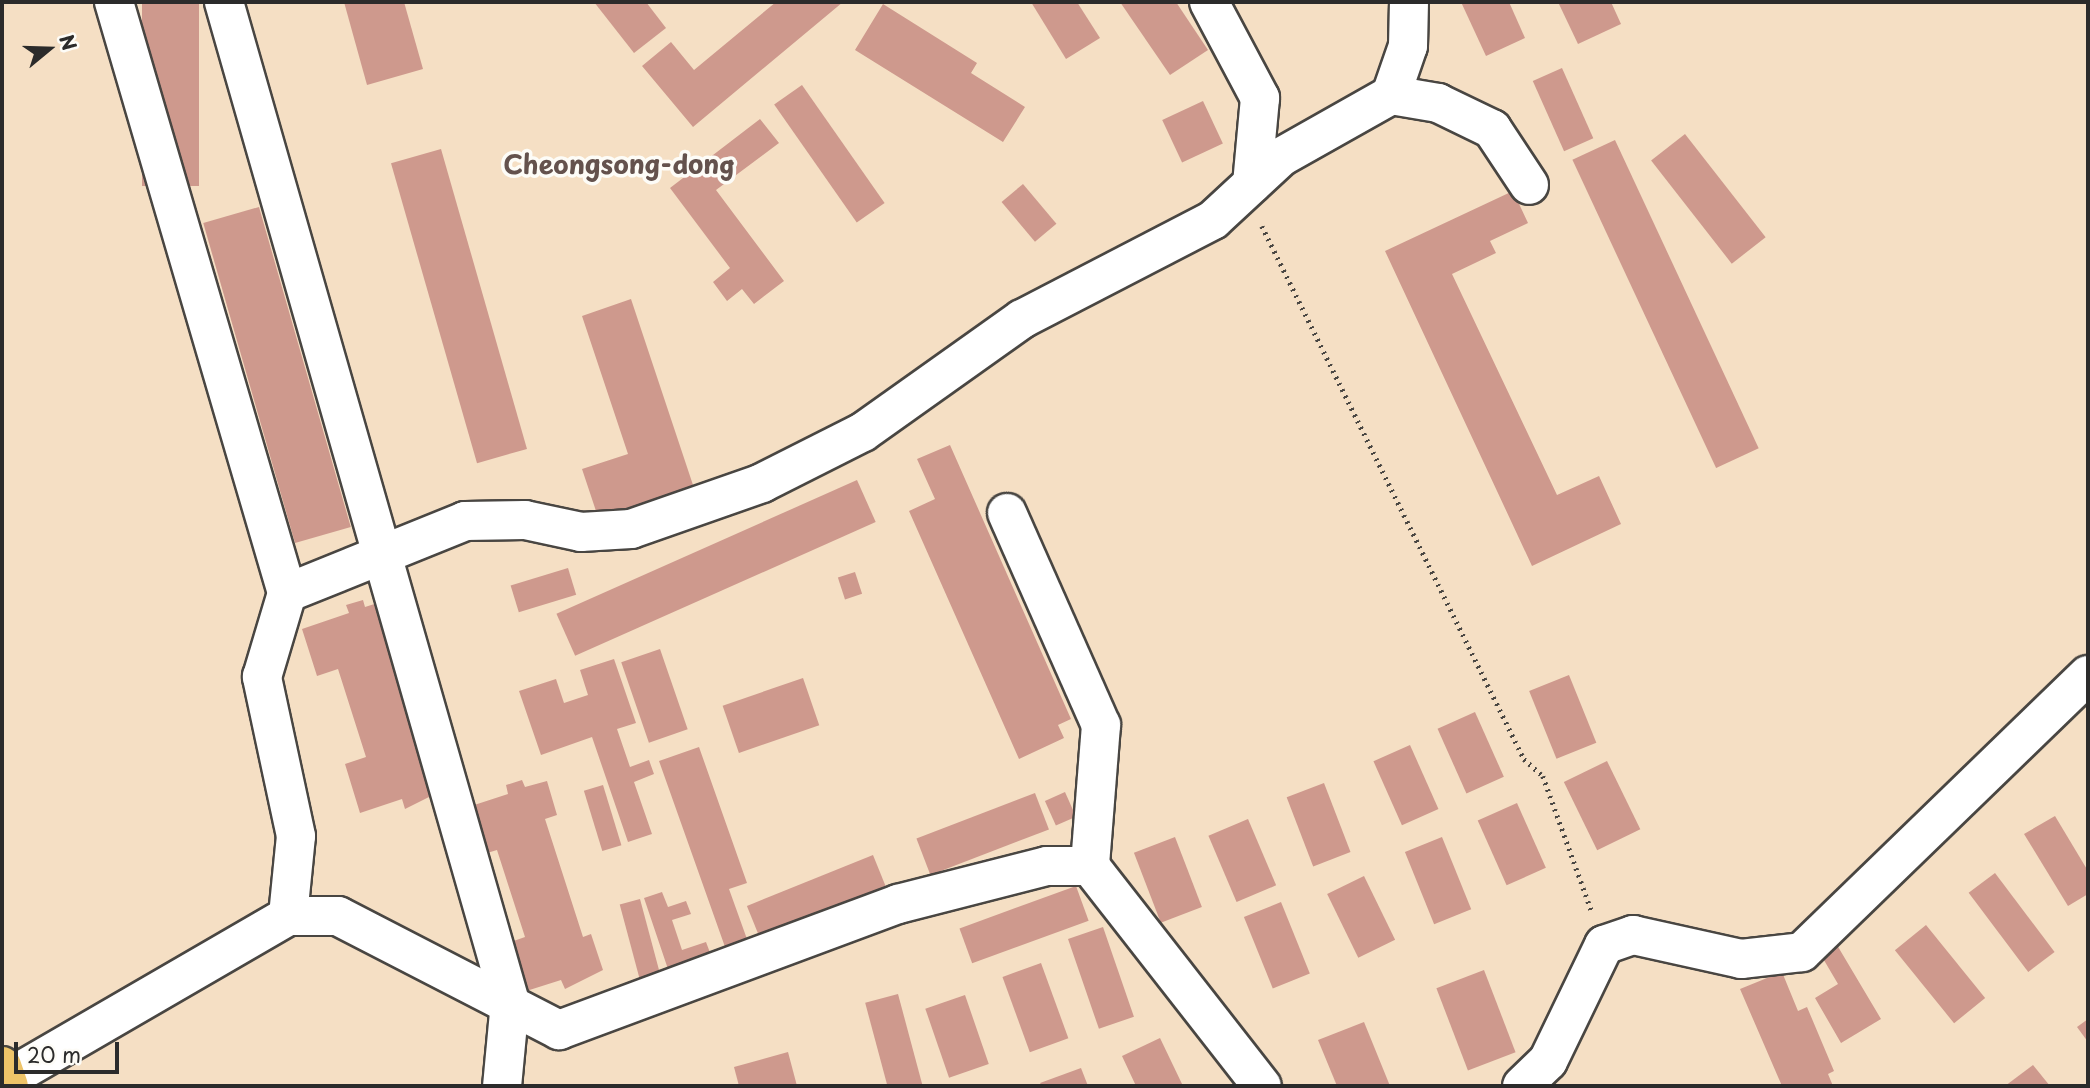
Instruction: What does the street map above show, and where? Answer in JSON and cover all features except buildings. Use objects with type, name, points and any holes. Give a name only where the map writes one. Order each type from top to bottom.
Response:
[{"type":"street","points":[[114,2],[286,593],[262,677],[296,836],[288,916]]},
{"type":"street","points":[[224,2],[510,1002],[502,1086]]},
{"type":"street","points":[[1209,2],[1260,97],[1252,184]]},
{"type":"street","points":[[1391,95],[1408,46],[1409,2]]},
{"type":"street","points":[[286,593],[466,521],[525,520],[581,532],[631,529],[762,483],[863,432],[1022,319],[1213,220],[1304,141],[1391,95],[1437,103],[1492,129],[1529,185]]},
{"type":"street","points":[[1006,513],[1101,725],[1090,866],[1262,1086]]},
{"type":"street","points":[[1522,1086],[1548,1062],[1604,945],[1633,935],[1741,959],[1802,952],[2088,675]]},
{"type":"street","points":[[6,1077],[288,916],[338,916],[510,1002],[559,1030],[898,904],[1047,866],[1090,866]]},
{"type":"path","points":[[1252,184],[1265,240],[1524,759],[1543,776],[1604,945]]},
{"type":"district","name":"Cheongsong-dong","points":[[619,164]]}]
